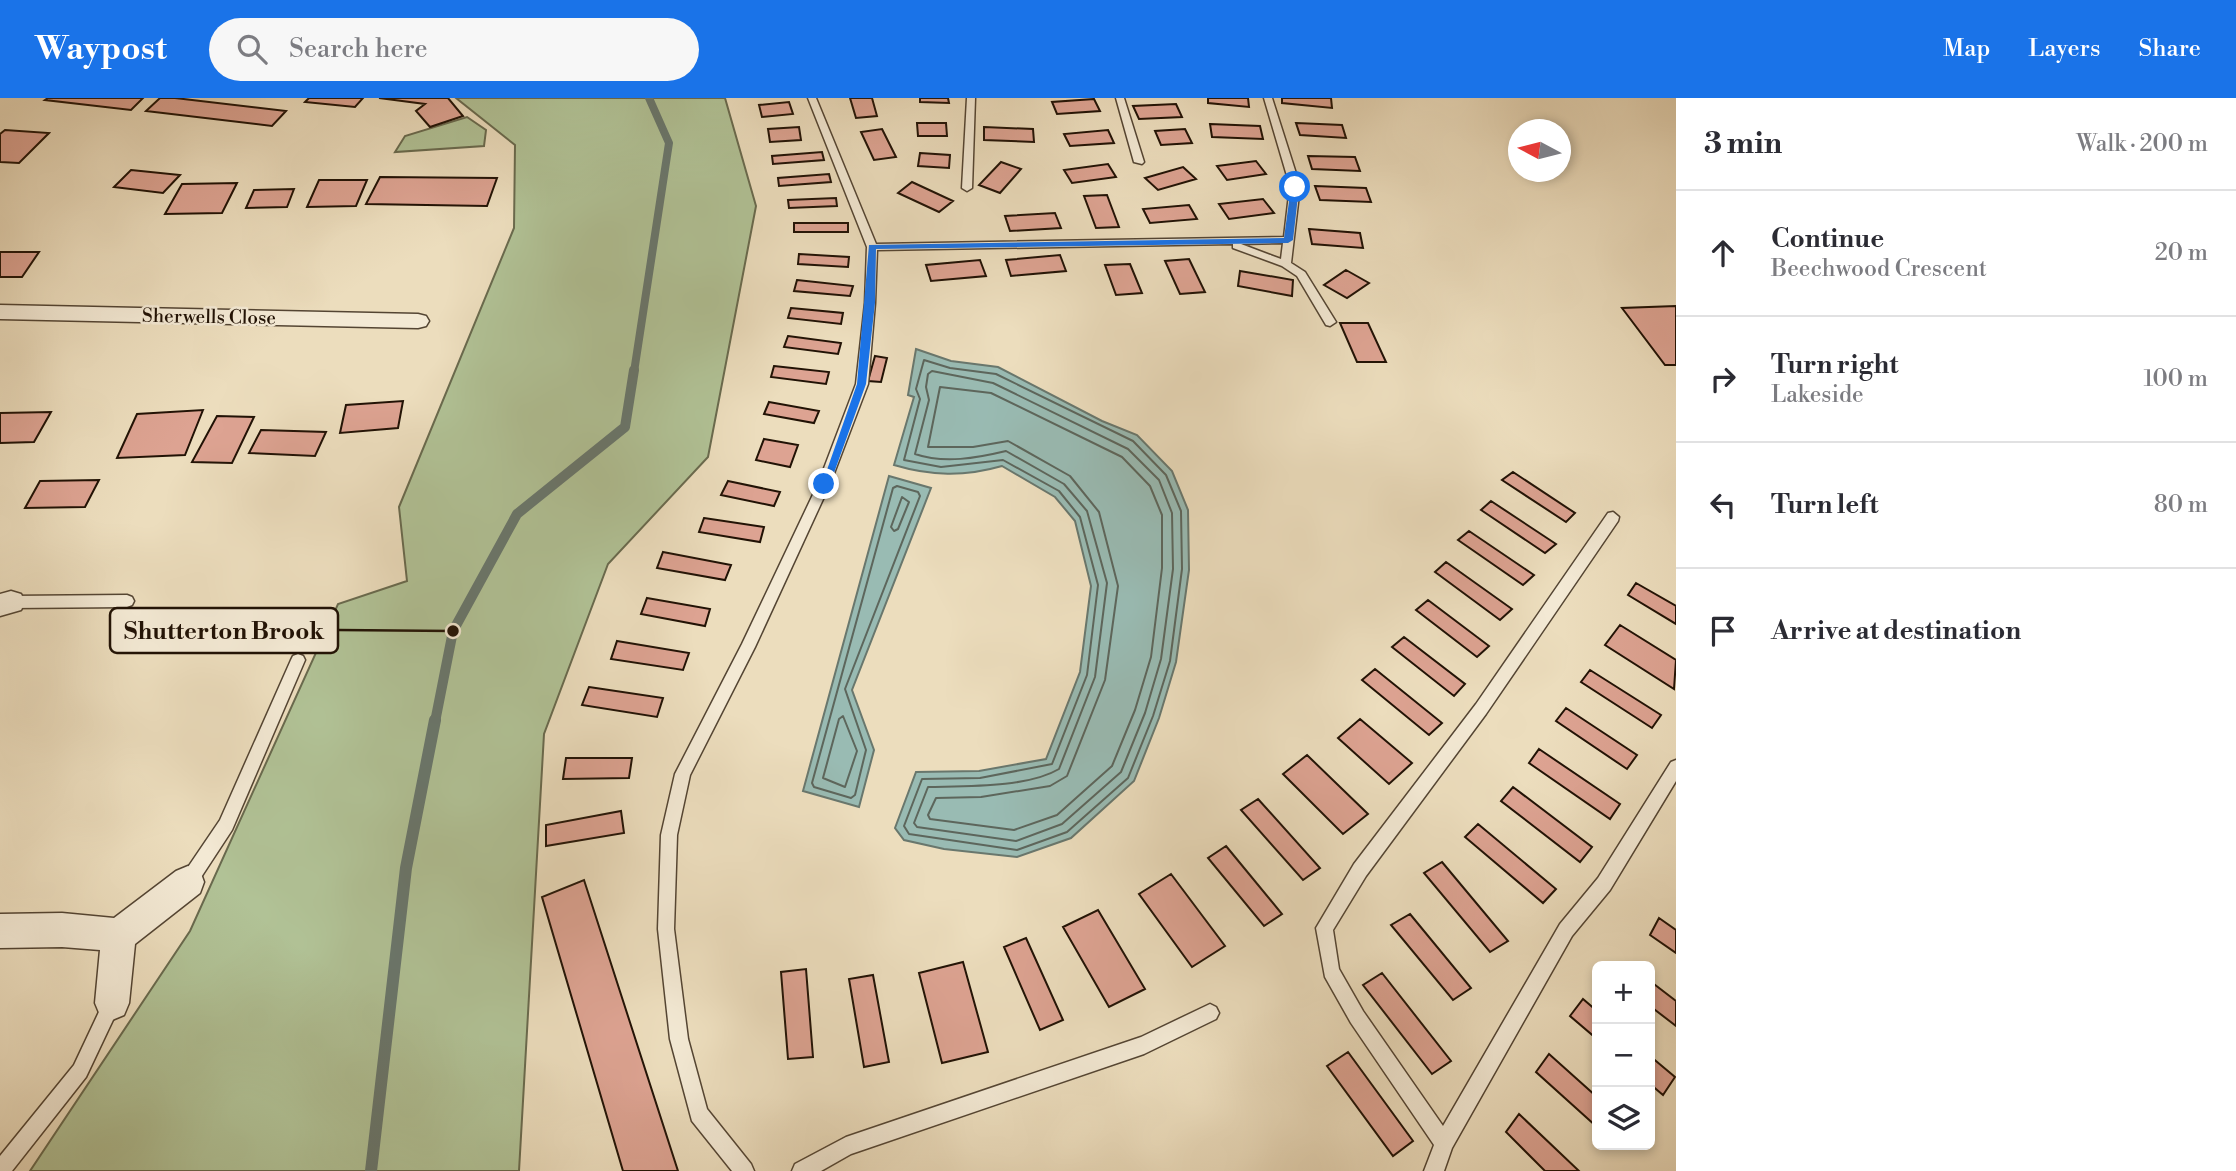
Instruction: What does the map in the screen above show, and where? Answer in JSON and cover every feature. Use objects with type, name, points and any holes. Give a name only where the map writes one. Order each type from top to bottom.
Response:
[{"type":"street","name":"Sherwells Close","points":[[0,312],[418,321]]},
{"type":"street","points":[[0,931],[62,930],[119,934],[188,882]]},
{"type":"street","points":[[111,1003],[119,934]]},
{"type":"lane","points":[[744,1171],[699,1114],[679,1040],[666,929],[669,835],[683,774],[748,647],[824,484],[862,384],[872,247],[812,98]]},
{"type":"lane","points":[[967,188],[971,98]]},
{"type":"lane","points":[[1120,98],[1139,162]]},
{"type":"lane","points":[[1268,98],[1295,187],[1286,264]]},
{"type":"lane","points":[[872,247],[1288,240]]},
{"type":"lane","points":[[1229,243],[1286,264],[1301,274],[1330,322]]},
{"type":"lane","points":[[1444,1143],[1408,1096],[1331,971],[1324,928],[1360,870],[1481,709],[1614,517]]},
{"type":"lane","points":[[5,604],[127,601]]},
{"type":"lane","points":[[188,882],[226,825],[298,660]]},
{"type":"lane","points":[[1434,1171],[1444,1143],[1566,930],[1604,884],[1676,767]]},
{"type":"lane","points":[[0,1171],[80,1071],[111,1003]]},
{"type":"lane","points":[[802,1171],[846,1146],[1144,1045],[1210,1013]]},
{"type":"green space","points":[[456,98],[725,98],[756,206],[708,457],[608,564],[544,734],[519,1171],[30,1171],[190,931],[338,604],[407,581],[399,507],[514,228],[515,145]]},
{"type":"green space","points":[[467,117],[486,130],[484,146],[395,152],[405,136]]},
{"type":"water","points":[[916,349],[951,361],[998,367],[1102,421],[1137,435],[1172,471],[1188,510],[1189,570],[1176,662],[1159,718],[1134,781],[1071,838],[1017,857],[944,849],[904,840],[895,828],[916,772],[979,771],[1046,759],[1080,672],[1091,586],[1075,521],[1055,497],[1002,466],[948,474],[894,465],[914,397],[908,395]]},
{"type":"water","points":[[889,476],[931,488],[852,690],[874,750],[859,807],[803,791]]},
{"type":"building","points":[[143,98],[131,110],[45,100]]},
{"type":"building","points":[[160,98],[286,111],[272,126],[146,111]]},
{"type":"building","points":[[309,98],[363,98],[355,107],[305,102]]},
{"type":"building","points":[[379,98],[448,98],[463,116],[430,127],[416,111],[425,104]]},
{"type":"building","points":[[850,98],[872,98],[877,116],[856,118]]},
{"type":"building","points":[[920,98],[948,98],[949,103],[920,102]]},
{"type":"building","points":[[1208,98],[1248,98],[1249,107],[1208,103]]},
{"type":"building","points":[[1282,98],[1331,98],[1332,108],[1282,103]]},
{"type":"building","points":[[1094,99],[1100,111],[1057,114],[1052,102]]},
{"type":"building","points":[[789,102],[793,114],[762,117],[759,105]]},
{"type":"building","points":[[1176,104],[1182,117],[1139,119],[1133,106]]},
{"type":"building","points":[[917,123],[946,123],[947,136],[918,136]]},
{"type":"building","points":[[1296,123],[1342,125],[1346,138],[1300,135]]},
{"type":"building","points":[[1210,124],[1260,126],[1263,139],[1212,137]]},
{"type":"building","points":[[799,127],[801,140],[770,142],[768,129]]},
{"type":"building","points":[[984,127],[1033,129],[1034,142],[984,140]]},
{"type":"building","points":[[882,129],[896,157],[874,160],[861,132]]},
{"type":"building","points":[[1185,129],[1192,143],[1161,145],[1155,131]]},
{"type":"building","points":[[5,130],[49,133],[19,163],[0,162],[0,134]]},
{"type":"building","points":[[1108,130],[1114,143],[1070,146],[1064,134]]},
{"type":"building","points":[[822,152],[824,160],[773,164],[772,156]]},
{"type":"building","points":[[920,153],[950,155],[949,168],[918,166]]},
{"type":"building","points":[[1308,156],[1355,157],[1360,171],[1312,169]]},
{"type":"building","points":[[1256,161],[1266,174],[1227,180],[1217,166]]},
{"type":"building","points":[[1001,162],[1021,169],[1000,193],[979,185]]},
{"type":"building","points":[[1108,164],[1116,177],[1072,183],[1064,170]]},
{"type":"building","points":[[1183,167],[1196,179],[1158,190],[1145,178]]},
{"type":"building","points":[[131,170],[180,175],[163,193],[114,187]]},
{"type":"building","points":[[829,174],[831,182],[779,186],[778,178]]},
{"type":"building","points":[[380,177],[497,178],[487,206],[366,204]]},
{"type":"building","points":[[319,180],[367,180],[356,206],[307,207]]},
{"type":"building","points":[[912,182],[953,201],[939,212],[898,193]]},
{"type":"building","points":[[237,183],[222,213],[165,214],[182,184]]},
{"type":"building","points":[[1315,186],[1366,188],[1371,202],[1320,200]]},
{"type":"building","points":[[294,189],[287,207],[246,208],[254,190]]},
{"type":"building","points":[[1107,195],[1119,227],[1096,228],[1084,196]]},
{"type":"building","points":[[836,198],[837,206],[789,208],[788,200]]},
{"type":"building","points":[[1263,199],[1274,213],[1229,219],[1219,204]]},
{"type":"building","points":[[1189,205],[1197,219],[1150,223],[1143,209]]},
{"type":"building","points":[[1055,213],[1061,228],[1010,231],[1005,216]]},
{"type":"building","points":[[794,223],[848,223],[848,232],[794,232]]},
{"type":"building","points":[[1309,229],[1360,233],[1363,248],[1312,244]]},
{"type":"building","points":[[0,252],[39,252],[22,277],[0,277]]},
{"type":"building","points":[[799,254],[849,257],[848,267],[798,264]]},
{"type":"building","points":[[1060,255],[1066,271],[1011,276],[1006,260]]},
{"type":"building","points":[[1189,259],[1205,292],[1180,294],[1165,261]]},
{"type":"building","points":[[980,260],[986,276],[931,281],[926,265]]},
{"type":"building","points":[[1130,264],[1142,293],[1116,295],[1105,265]]},
{"type":"building","points":[[1346,270],[1369,283],[1347,298],[1324,285]]},
{"type":"building","points":[[1240,271],[1293,280],[1292,296],[1238,286]]},
{"type":"building","points":[[797,280],[853,286],[850,296],[794,291]]},
{"type":"building","points":[[1676,306],[1676,365],[1665,365],[1622,308]]},
{"type":"building","points":[[791,308],[843,313],[841,324],[788,318]]},
{"type":"building","points":[[1340,323],[1368,323],[1386,362],[1357,362]]},
{"type":"building","points":[[788,336],[841,343],[838,354],[784,347]]},
{"type":"building","points":[[875,356],[887,358],[881,382],[868,381]]},
{"type":"building","points":[[774,366],[829,372],[826,384],[771,377]]},
{"type":"building","points":[[403,401],[398,428],[340,433],[346,405]]},
{"type":"building","points":[[769,402],[819,411],[814,423],[764,414]]},
{"type":"building","points":[[203,410],[185,455],[117,458],[137,414]]},
{"type":"building","points":[[51,412],[34,442],[0,443],[0,413]]},
{"type":"building","points":[[217,416],[254,417],[232,463],[192,462]]},
{"type":"building","points":[[261,430],[326,432],[315,456],[249,453]]},
{"type":"building","points":[[764,439],[798,445],[790,467],[756,460]]},
{"type":"building","points":[[1513,472],[1575,513],[1566,522],[1502,480]]},
{"type":"building","points":[[99,480],[85,507],[25,508],[40,481]]},
{"type":"building","points":[[728,481],[780,492],[774,506],[721,495]]},
{"type":"building","points":[[1491,501],[1556,544],[1545,553],[1481,510]]},
{"type":"building","points":[[704,518],[764,527],[760,542],[699,532]]},
{"type":"building","points":[[1469,531],[1534,575],[1523,585],[1458,540]]},
{"type":"building","points":[[663,552],[731,565],[725,580],[657,568]]},
{"type":"building","points":[[1446,562],[1512,609],[1500,620],[1435,572]]},
{"type":"building","points":[[1636,583],[1676,606],[1676,624],[1628,595]]},
{"type":"building","points":[[647,598],[710,609],[705,626],[641,614]]},
{"type":"building","points":[[1428,600],[1489,646],[1477,657],[1416,610]]},
{"type":"building","points":[[1620,625],[1676,660],[1674,689],[1605,645]]},
{"type":"building","points":[[1404,637],[1465,684],[1454,696],[1392,647]]},
{"type":"building","points":[[617,641],[689,653],[683,670],[611,659]]},
{"type":"building","points":[[1375,669],[1442,723],[1429,735],[1362,680]]},
{"type":"building","points":[[1590,670],[1661,715],[1652,728],[1581,682]]},
{"type":"building","points":[[589,687],[663,698],[657,717],[582,705]]},
{"type":"building","points":[[1566,708],[1637,755],[1627,769],[1556,721]]},
{"type":"building","points":[[1360,719],[1412,763],[1389,784],[1338,738]]},
{"type":"building","points":[[1539,749],[1620,804],[1610,819],[1529,763]]},
{"type":"building","points":[[1307,755],[1368,814],[1343,834],[1283,774]]},
{"type":"building","points":[[566,758],[632,758],[629,778],[563,779]]},
{"type":"building","points":[[1513,787],[1592,847],[1580,862],[1501,801]]},
{"type":"building","points":[[1258,799],[1320,868],[1303,880],[1241,810]]},
{"type":"building","points":[[621,811],[624,833],[546,846],[546,825]]},
{"type":"building","points":[[1478,824],[1556,889],[1543,903],[1465,837]]},
{"type":"building","points":[[1226,846],[1282,914],[1264,926],[1208,858]]},
{"type":"building","points":[[1442,862],[1508,941],[1490,952],[1424,873]]},
{"type":"building","points":[[1171,874],[1225,946],[1192,967],[1139,894]]},
{"type":"building","points":[[584,880],[678,1171],[623,1171],[542,897]]},
{"type":"building","points":[[1098,910],[1145,989],[1109,1007],[1063,927]]},
{"type":"building","points":[[1410,914],[1471,988],[1453,1000],[1391,925]]},
{"type":"building","points":[[1659,918],[1676,930],[1676,953],[1650,935]]},
{"type":"building","points":[[1026,938],[1063,1020],[1040,1030],[1004,947]]},
{"type":"building","points":[[963,962],[988,1052],[942,1063],[919,973]]},
{"type":"building","points":[[806,969],[813,1057],[788,1059],[781,972]]},
{"type":"building","points":[[1382,973],[1451,1061],[1432,1074],[1363,985]]},
{"type":"building","points":[[873,975],[889,1062],[864,1067],[849,979]]},
{"type":"building","points":[[1655,985],[1676,1001],[1676,1026],[1655,1010]]},
{"type":"building","points":[[1583,999],[1592,1007],[1592,1035],[1570,1016]]},
{"type":"building","points":[[1348,1052],[1413,1141],[1393,1156],[1327,1066]]},
{"type":"building","points":[[1549,1054],[1592,1093],[1592,1122],[1536,1072]]},
{"type":"building","points":[[1655,1060],[1675,1077],[1663,1095],[1655,1088]]},
{"type":"building","points":[[1519,1114],[1579,1171],[1545,1171],[1506,1132]]},
{"type":"waterway","points":[[634,372],[669,143],[649,98]]},
{"type":"waterway","points":[[435,722],[453,631],[517,514],[625,427],[634,370]]},
{"type":"waterway","points":[[371,1171],[406,868],[435,720]]},
{"type":"place","name":"Shutterton Brook","points":[[453,631]]},
{"type":"route","points":[[824,484],[862,384],[872,247],[1288,240],[1295,187]]}]
